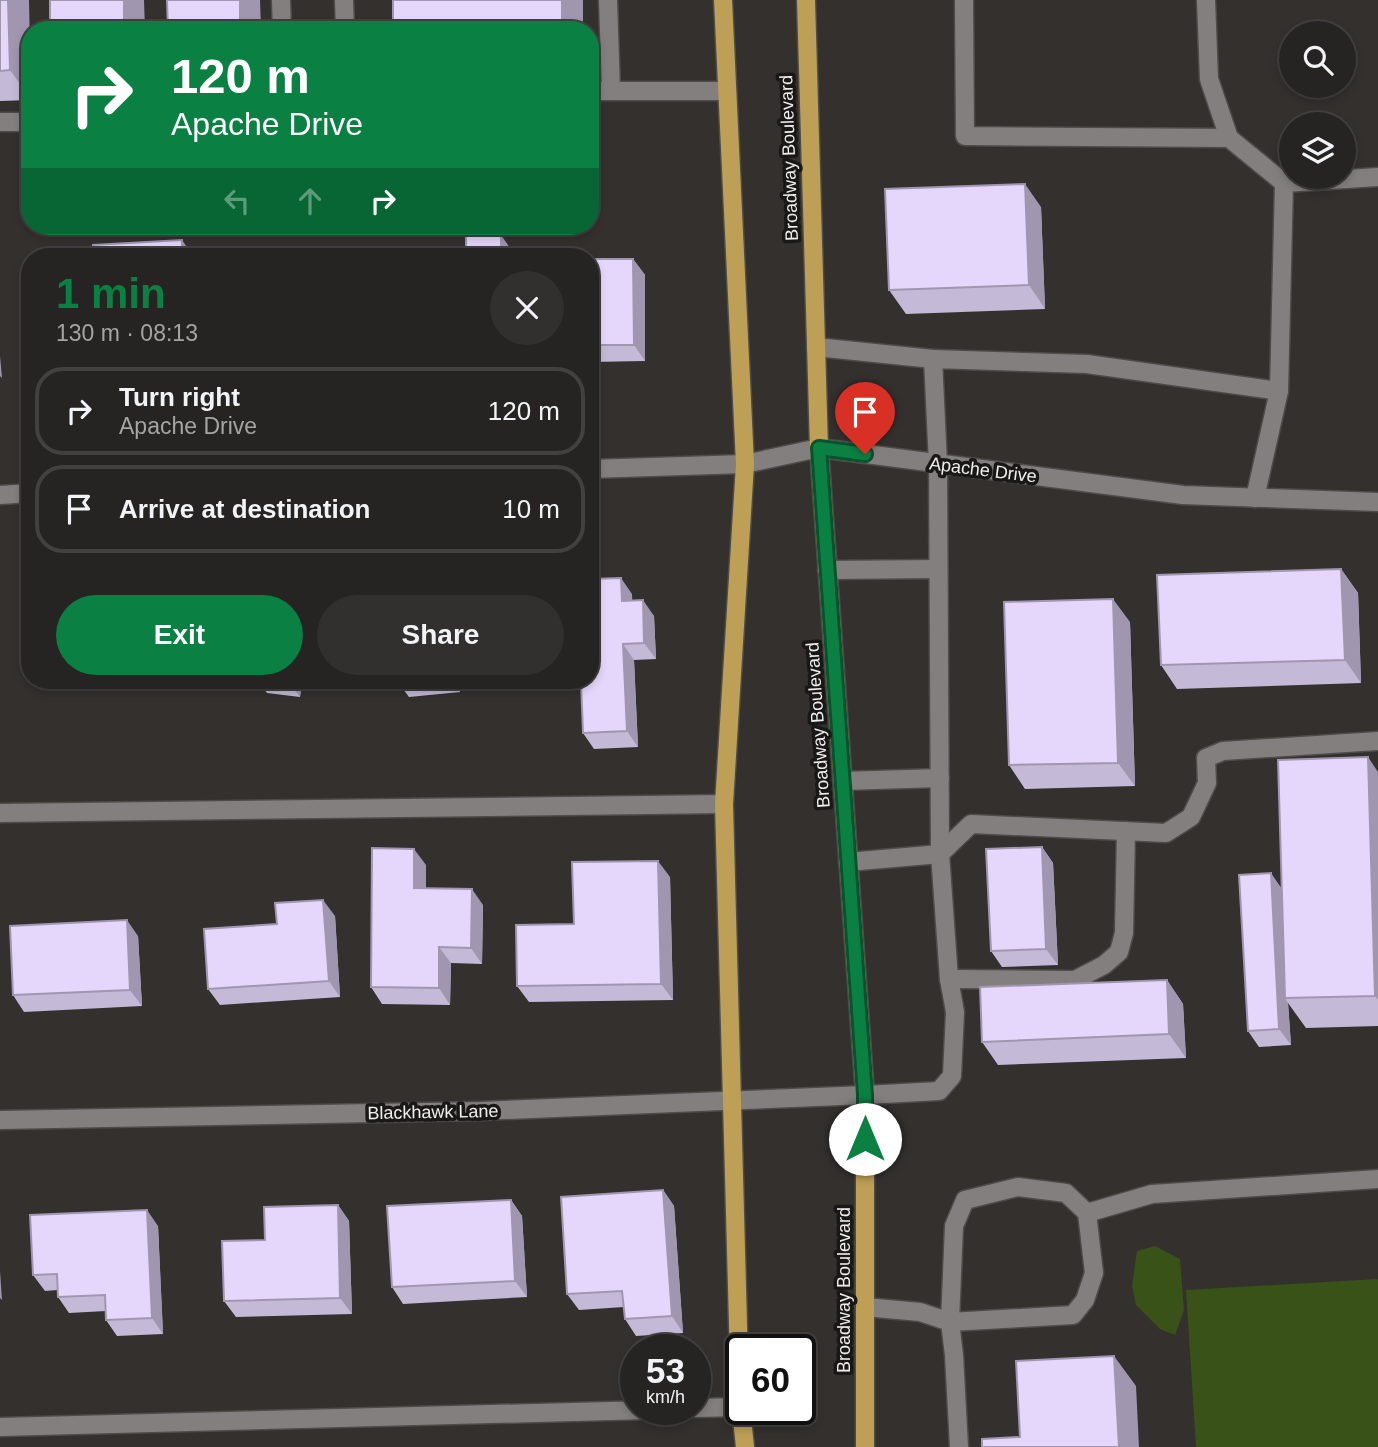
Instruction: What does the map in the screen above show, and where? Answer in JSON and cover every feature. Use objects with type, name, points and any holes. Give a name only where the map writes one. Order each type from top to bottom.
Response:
[{"type":"main road","points":[[723,0],[745,464],[724,804],[738,1334]]},
{"type":"main road","name":"Broadway Boulevard","points":[[806,0],[819,448],[865,1095],[865,1447]]},
{"type":"main road","points":[[742,1425],[745,1447]]},
{"type":"street","points":[[281,0],[282,21]]},
{"type":"street","points":[[344,0],[345,21]]},
{"type":"street","points":[[608,0],[611,91]]},
{"type":"street","points":[[964,0],[965,136],[1229,138]]},
{"type":"street","points":[[1206,0],[1209,79],[1229,138],[1279,179]]},
{"type":"street","points":[[599,92],[727,91]]},
{"type":"street","points":[[0,122],[21,122]]},
{"type":"street","points":[[1356,178],[1378,177]]},
{"type":"street","points":[[1255,498],[1279,391],[1284,189]]},
{"type":"street","points":[[816,347],[933,359],[1087,364],[1279,391]]},
{"type":"street","name":"Blackhawk Lane","points":[[0,1120],[481,1111],[939,1091],[952,1076],[955,1012],[949,979],[940,854],[938,464],[933,359]]},
{"type":"street","name":"Apache Drive","points":[[599,469],[745,464],[819,448],[1183,495],[1378,502]]},
{"type":"street","points":[[0,495],[21,494]]},
{"type":"street","points":[[827,570],[938,569]]},
{"type":"street","points":[[848,862],[940,854],[971,824],[1166,833],[1191,817],[1207,783],[1206,758],[1223,751],[1378,741]]},
{"type":"street","points":[[843,781],[940,778]]},
{"type":"street","points":[[0,813],[724,804]]},
{"type":"street","points":[[949,979],[1075,980],[1104,965],[1119,952],[1124,933],[1126,831]]},
{"type":"street","points":[[1087,1213],[1152,1194],[1378,1179]]},
{"type":"street","points":[[865,1307],[920,1312],[950,1322],[1073,1315],[1085,1300],[1094,1273],[1087,1213],[1066,1193],[1018,1187],[965,1200],[954,1226],[950,1322],[959,1447]]},
{"type":"street","points":[[0,1427],[620,1411]]},
{"type":"green space","points":[[1155,1246],[1180,1259],[1184,1310],[1175,1335],[1160,1329],[1136,1305],[1132,1286],[1137,1251]]},
{"type":"green space","points":[[1378,1279],[1378,1447],[1196,1447],[1186,1290]]},
{"type":"building","points":[[0,0],[8,0],[10,70],[0,71]]},
{"type":"building","points":[[50,0],[124,0],[124,21],[50,21]]},
{"type":"building","points":[[167,0],[240,0],[240,21],[168,21]]},
{"type":"building","points":[[393,0],[562,0],[562,21],[393,21]]},
{"type":"building","points":[[1025,184],[1029,285],[889,290],[885,189]]},
{"type":"building","points":[[466,235],[501,235],[501,248],[466,248]]},
{"type":"building","points":[[182,240],[182,248],[93,248],[93,245]]},
{"type":"building","points":[[599,259],[633,259],[634,345],[599,345]]},
{"type":"building","points":[[1341,569],[1345,660],[1161,665],[1157,575]]},
{"type":"building","points":[[621,578],[622,601],[643,600],[644,643],[623,644],[627,731],[583,733],[581,689],[599,689],[599,579]]},
{"type":"building","points":[[1113,599],[1118,763],[1009,765],[1004,602]]},
{"type":"building","points":[[1368,757],[1375,996],[1285,998],[1278,760]]},
{"type":"building","points":[[1042,847],[1046,949],[991,951],[986,849]]},
{"type":"building","points":[[372,848],[414,849],[414,888],[472,889],[471,948],[439,947],[439,988],[371,987]]},
{"type":"building","points":[[658,861],[661,984],[517,986],[516,925],[574,924],[572,862]]},
{"type":"building","points":[[1271,873],[1279,1029],[1248,1031],[1239,875]]},
{"type":"building","points":[[323,900],[329,981],[208,989],[204,929],[277,924],[275,903]]},
{"type":"building","points":[[127,920],[130,990],[13,995],[10,926]]},
{"type":"building","points":[[1167,980],[1169,1034],[982,1042],[980,987]]},
{"type":"building","points":[[663,1190],[672,1316],[625,1319],[622,1291],[567,1294],[561,1197]]},
{"type":"building","points":[[511,1200],[515,1281],[392,1287],[387,1206]]},
{"type":"building","points":[[338,1205],[340,1298],[224,1301],[222,1241],[265,1240],[264,1207]]},
{"type":"building","points":[[147,1210],[152,1318],[106,1320],[105,1295],[58,1297],[57,1274],[33,1275],[30,1215]]},
{"type":"building","points":[[1114,1356],[1119,1447],[982,1447],[982,1439],[1020,1437],[1016,1361]]},
{"type":"route","points":[[865,454],[819,448],[865,1095],[865,1139]]}]
